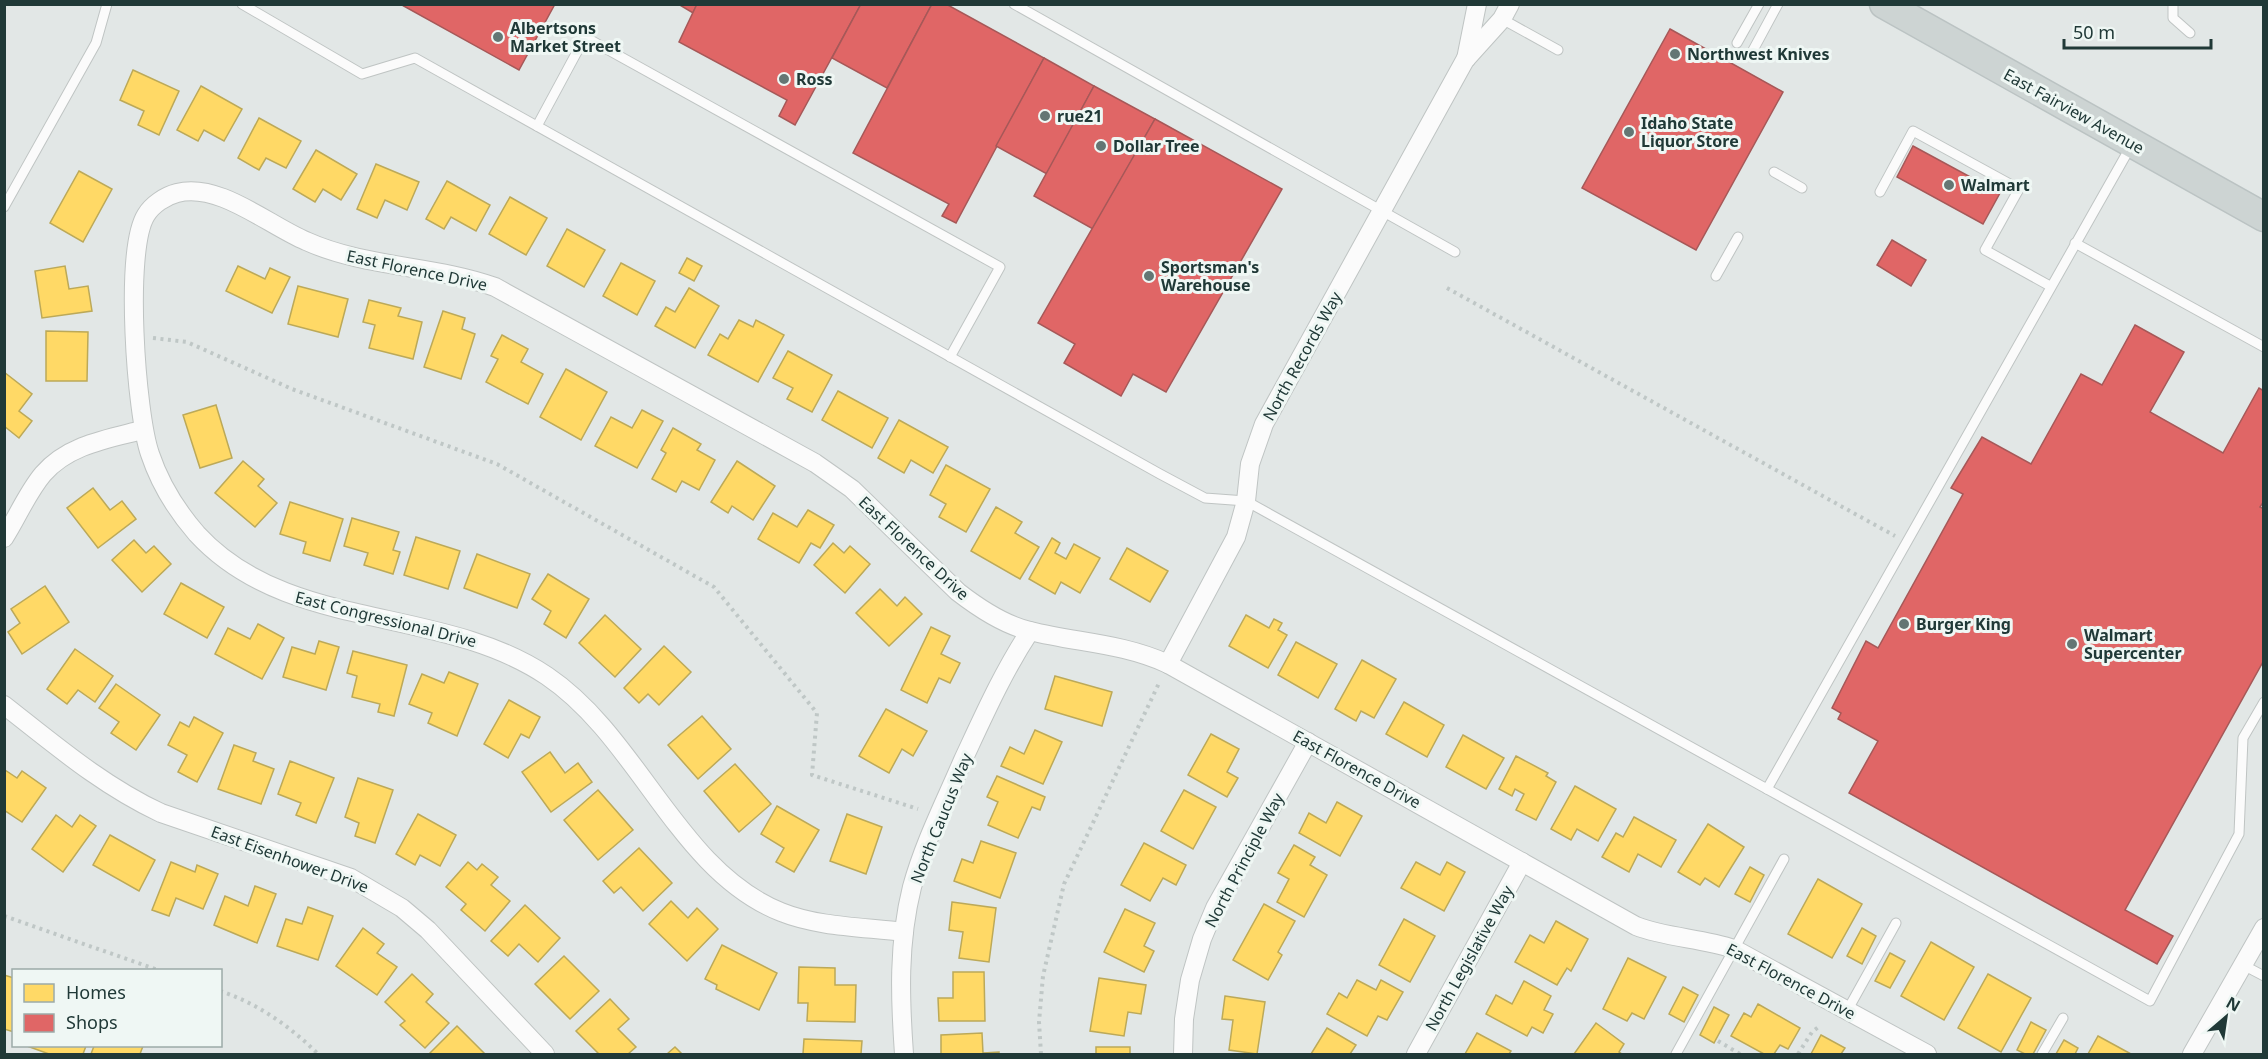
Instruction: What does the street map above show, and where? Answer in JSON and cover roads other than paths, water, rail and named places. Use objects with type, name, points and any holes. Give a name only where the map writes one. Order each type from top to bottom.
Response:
[{"type":"main road","name":"East Fairview Avenue","points":[[1884,4],[2264,217]]},
{"type":"street","name":"North Records Way","points":[[1465,60],[1477,5]]},
{"type":"street","name":"North Records Way","points":[[1164,672],[1236,537],[1246,501],[1250,464],[1264,424],[1465,60],[1506,12]]},
{"type":"street","name":"East Florence Drive","points":[[138,236],[146,215],[160,200],[178,193],[199,191],[220,196],[308,242],[345,255],[474,279],[495,287],[815,463],[852,489],[967,599],[1008,623],[1030,631],[1125,647],[1164,672],[1308,742],[1636,926],[1652,932],[1698,939],[1734,949],[1847,1011],[1907,1050],[1927,1054]]},
{"type":"street","name":"East Congressional Drive","points":[[138,236],[134,253],[136,338],[142,430],[151,457],[171,500],[195,532],[215,552],[269,586],[302,599],[450,633],[517,658],[548,676],[577,699],[609,733],[702,855],[720,874],[742,891],[762,904],[808,920],[904,932]]},
{"type":"street","points":[[4,538],[42,475],[58,459],[77,448],[142,430]]},
{"type":"street","name":"North Caucus Way","points":[[904,1054],[900,1000],[904,932],[912,887],[926,845],[998,682],[1030,631]]},
{"type":"street","name":"East Eisenhower Drive","points":[[4,705],[87,770],[140,803],[161,813],[351,878],[402,908],[428,930],[545,1054]]},
{"type":"street","name":"North Principle Way","points":[[1183,1054],[1188,990],[1202,939],[1215,908],[1308,742]]},
{"type":"street","name":"North Legislative Way","points":[[1416,1054],[1522,862]]},
{"type":"street","points":[[2192,1054],[2264,928]]},
{"type":"lane","points":[[4,207],[96,43],[107,4]]},
{"type":"lane","points":[[242,4],[362,74],[416,58],[1205,498],[1246,501],[2150,1001],[2239,834],[2243,738],[2264,702]]},
{"type":"lane","points":[[1014,4],[1455,252]]},
{"type":"lane","points":[[1737,43],[1759,4]]},
{"type":"lane","points":[[1752,52],[1778,4]]},
{"type":"lane","points":[[2173,4],[2173,18],[2190,33]]},
{"type":"lane","points":[[1506,12],[1558,50]]},
{"type":"lane","points":[[537,126],[585,37],[1000,267],[950,357]]},
{"type":"lane","points":[[1880,192],[1913,131],[2019,189],[1985,250],[2050,286]]},
{"type":"lane","points":[[1767,789],[2132,144]]},
{"type":"lane","points":[[1774,172],[1802,188]]},
{"type":"lane","points":[[1716,276],[1738,237]]},
{"type":"lane","points":[[2075,243],[2264,347]]},
{"type":"lane","points":[[1676,1054],[1784,859]]},
{"type":"lane","points":[[1847,1011],[1896,923]]},
{"type":"lane","points":[[2243,965],[2264,976]]},
{"type":"lane","points":[[2042,1054],[2063,1018]]},
{"type":"place","name":"Albertsons Market Street","points":[[498,37]]},
{"type":"place","name":"Northwest Knives","points":[[1675,54]]},
{"type":"place","name":"Ross","points":[[784,79]]},
{"type":"place","name":"rue21","points":[[1045,116]]},
{"type":"place","name":"Idaho State Liquor Store","points":[[1629,132]]},
{"type":"place","name":"Dollar Tree","points":[[1101,146]]},
{"type":"place","name":"Walmart","points":[[1949,185]]},
{"type":"place","name":"Sportsman's Warehouse","points":[[1149,276]]},
{"type":"place","name":"Burger King","points":[[1904,624]]},
{"type":"place","name":"Walmart Supercenter","points":[[2072,644]]}]
